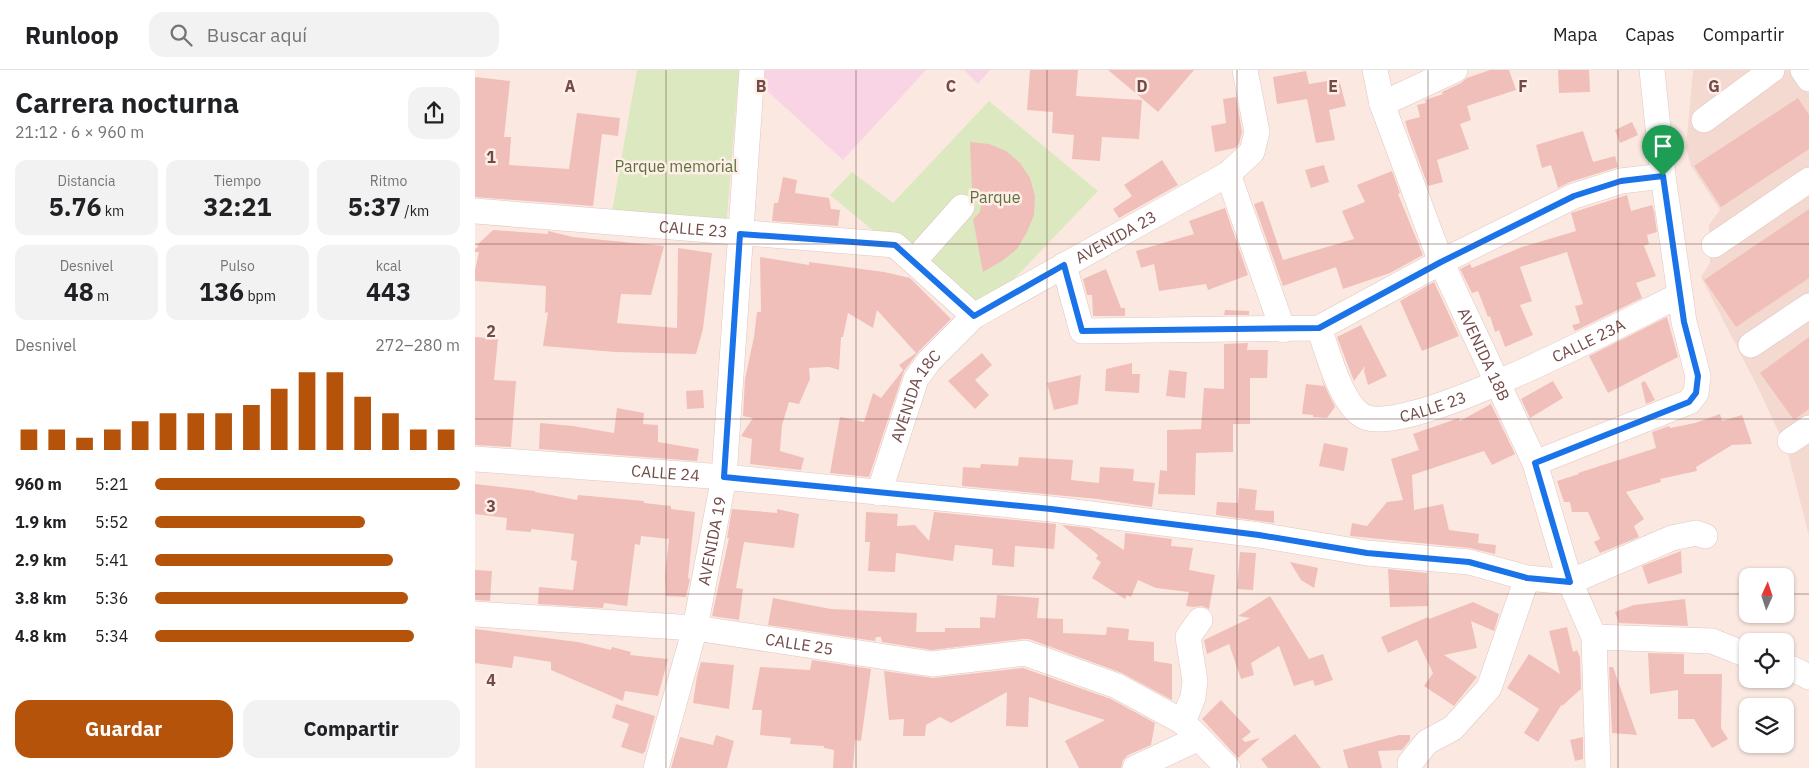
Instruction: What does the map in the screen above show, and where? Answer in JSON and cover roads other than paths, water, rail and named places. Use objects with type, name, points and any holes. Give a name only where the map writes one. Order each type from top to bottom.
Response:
[{"type":"street","name":"AVENIDA 19","points":[[656,768],[695,628],[724,477],[752,70]]},
{"type":"street","name":"AVENIDA 23","points":[[974,316],[1228,174],[1252,152],[1257,132],[1245,70]]},
{"type":"street","name":"AVENIDA 18B","points":[[1375,70],[1382,104],[1441,262],[1535,463],[1570,582],[1594,637]]},
{"type":"street","points":[[1382,104],[1455,70]]},
{"type":"street","points":[[1535,463],[1689,402],[1696,393],[1698,376],[1684,322],[1663,176],[1652,70]]},
{"type":"street","points":[[1705,120],[1772,70]]},
{"type":"street","points":[[1803,70],[1809,79]]},
{"type":"street","points":[[1228,174],[1283,330]]},
{"type":"street","points":[[1064,265],[1082,331],[1283,330],[1319,328],[1441,262],[1574,196],[1621,181],[1663,176]]},
{"type":"street","points":[[1714,244],[1809,180]]},
{"type":"street","points":[[914,261],[962,207]]},
{"type":"street","name":"CALLE 23","points":[[475,211],[740,234],[895,245],[974,316]]},
{"type":"street","name":"CALLE 23A","points":[[1498,384],[1680,295]]},
{"type":"street","points":[[1751,345],[1809,306]]},
{"type":"street","name":"AVENIDA 18C","points":[[879,492],[916,379],[929,360],[974,316]]},
{"type":"street","name":"CALLE 23","points":[[1319,328],[1340,386],[1354,410],[1367,418],[1392,418],[1428,409],[1498,384]]},
{"type":"street","name":"CALLE 24","points":[[475,459],[724,477],[1051,509],[1259,535],[1367,553],[1469,562],[1527,578],[1570,582]]},
{"type":"street","points":[[1570,582],[1672,538],[1696,533],[1705,536]]},
{"type":"street","points":[[1410,763],[1427,742],[1453,728],[1489,688],[1527,578]]},
{"type":"street","name":"CALLE 25","points":[[475,614],[695,628],[933,664],[1025,653],[1117,686],[1191,730],[1228,768]]},
{"type":"street","points":[[1135,768],[1191,730],[1195,681],[1187,637],[1200,620]]},
{"type":"street","points":[[1598,768],[1594,637],[1712,641],[1739,652]]},
{"type":"street","points":[[1794,670],[1809,677]]},
{"type":"park label","name":"Parque memorial","points":[[676,166]]},
{"type":"park label","name":"Parque","points":[[995,197]]}]
